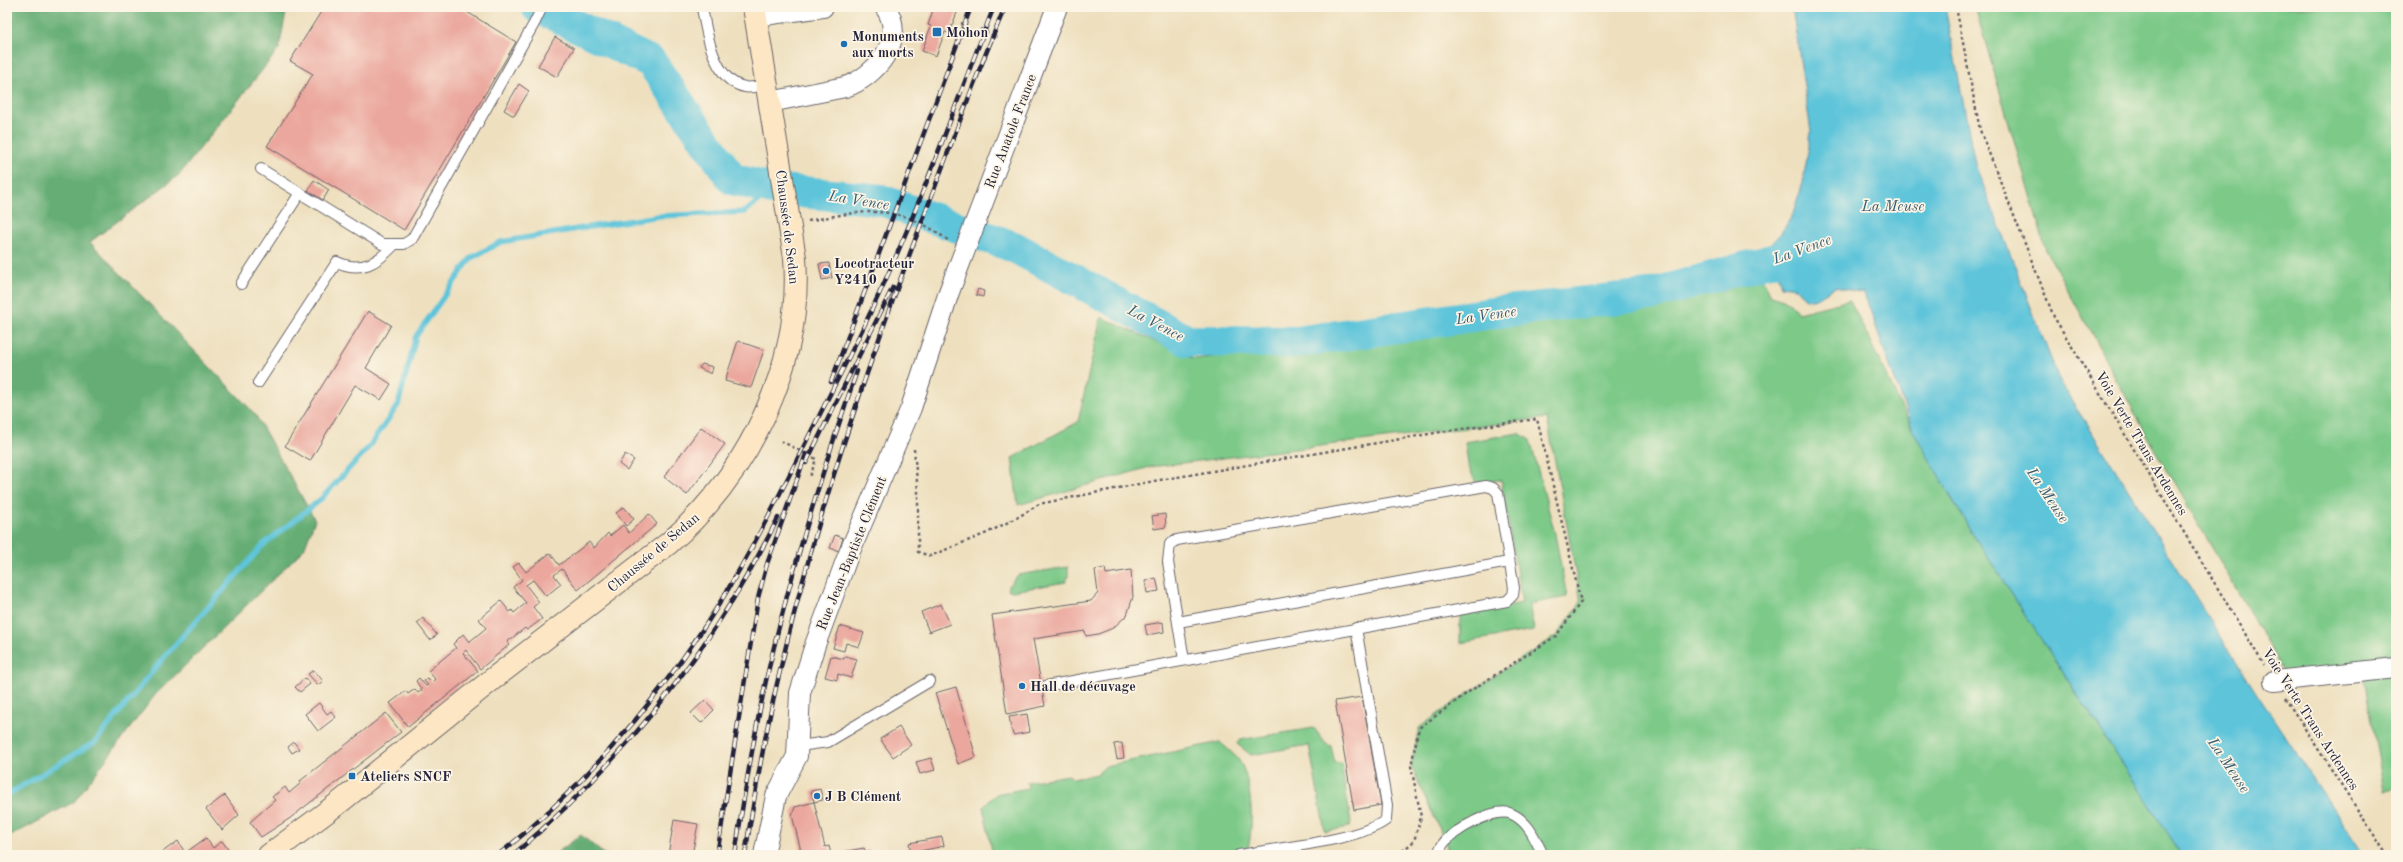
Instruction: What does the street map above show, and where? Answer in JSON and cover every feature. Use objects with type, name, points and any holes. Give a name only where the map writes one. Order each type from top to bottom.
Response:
[{"type":"main road","name":"Chaussée de Sedan","points":[[269,855],[340,802],[494,678],[669,543],[690,524],[717,494],[762,418],[790,341],[794,314],[796,275],[788,214],[755,12]]},
{"type":"street","points":[[755,12],[823,7]]},
{"type":"street","points":[[768,93],[844,87],[856,83],[872,72],[886,53],[894,30],[893,21],[885,7]]},
{"type":"street","name":"Rue Anatole France","points":[[960,250],[981,208],[1057,7]]},
{"type":"street","name":"Rue Jean-Baptiste Clément","points":[[764,855],[776,796],[792,768],[799,746],[800,694],[815,645],[847,558],[911,408],[960,250]]},
{"type":"street","points":[[2274,681],[2396,668]]},
{"type":"lane","points":[[261,169],[382,244],[393,246],[404,244],[412,239],[535,22],[542,7]]},
{"type":"lane","points":[[702,7],[710,46],[717,65],[732,80],[746,88],[768,93]]},
{"type":"lane","points":[[241,284],[300,193]]},
{"type":"lane","points":[[258,383],[337,262],[346,267],[364,266],[380,260],[393,246]]},
{"type":"lane","points":[[1046,686],[1507,601],[1513,595],[1514,588],[1498,493],[1493,488],[1486,486],[1177,540],[1170,544],[1168,562],[1184,660]]},
{"type":"lane","points":[[1178,622],[1510,562]]},
{"type":"lane","points":[[1239,855],[1355,835],[1375,828],[1386,820],[1387,805],[1356,628]]},
{"type":"lane","points":[[799,746],[828,742],[930,681]]},
{"type":"lane","points":[[1437,855],[1444,843],[1467,826],[1486,816],[1510,812],[1524,821],[1531,831],[1543,855]]},
{"type":"path","name":"Voie Verte Trans Ardennes","points":[[1956,7],[1980,130],[2054,317],[2274,681],[2386,855]]},
{"type":"path","points":[[961,23],[967,25]]},
{"type":"path","points":[[980,29],[998,37]]},
{"type":"path","points":[[825,218],[859,212],[884,211],[928,225],[960,250]]},
{"type":"path","points":[[914,447],[918,492],[918,552],[930,556],[987,533],[1020,516],[1039,504],[1154,481],[1408,437],[1537,419],[1582,602],[1556,636],[1470,691],[1419,728],[1411,766],[1421,817],[1414,841],[1398,855]]},
{"type":"path","points":[[780,440],[816,459],[810,477]]},
{"type":"green space","points":[[7,7],[287,7],[279,49],[179,175],[90,242],[255,414],[315,520],[304,549],[155,695],[74,802],[7,838]]},
{"type":"green space","points":[[1975,7],[2396,7],[2396,788],[2384,790],[2363,672],[2289,680],[2149,439],[2046,250]]},
{"type":"green space","points":[[1762,278],[1771,296],[1789,302],[1798,313],[1850,300],[1913,431],[1972,533],[2182,855],[1445,855],[1447,846],[1411,766],[1419,728],[1456,701],[1556,636],[1581,602],[1547,418],[1150,467],[1018,505],[1012,458],[1078,422],[1101,317],[1194,359],[1628,312],[1727,289]]},
{"type":"green space","points":[[1519,433],[1530,440],[1555,534],[1567,597],[1529,604],[1534,630],[1460,643],[1460,615],[1522,603],[1501,480],[1476,483],[1468,465],[1465,442]]},
{"type":"green space","points":[[1068,567],[1066,582],[1013,591],[1008,590],[1008,586],[1018,575]]},
{"type":"green space","points":[[1314,728],[1326,744],[1331,746],[1335,763],[1341,763],[1351,822],[1349,827],[1325,832],[1309,745],[1251,755],[1237,744],[1239,740]]},
{"type":"green space","points":[[1220,742],[1238,759],[1247,781],[1251,804],[1251,828],[1248,848],[1209,855],[993,855],[983,807],[996,794],[1028,788],[1027,782],[1069,775],[1073,779],[1097,774],[1106,766]]},
{"type":"green space","points":[[581,835],[605,855],[554,855]]},
{"type":"water","name":"La Meuse","points":[[1792,7],[1945,7],[1975,164],[2060,382],[2257,694],[2364,855],[2182,855],[1972,533],[1913,431],[1864,293],[1835,287],[1817,298],[1806,300],[1796,288],[1781,286],[1769,246],[1781,233],[1792,216],[1803,182],[1811,132]]},
{"type":"building","points":[[324,7],[459,7],[516,42],[404,230],[267,146],[313,74],[290,61]]},
{"type":"building","name":"Mohon","points":[[934,7],[957,7],[958,10],[949,33],[945,32],[936,56],[922,51],[931,26],[928,25]]},
{"type":"building","points":[[555,37],[574,48],[557,77],[538,66]]},
{"type":"building","points":[[519,84],[529,91],[514,116],[504,110]]},
{"type":"building","points":[[314,180],[329,190],[323,200],[308,191]]},
{"type":"building","name":"Locotracteur Y2410","points":[[829,263],[832,278],[822,280],[819,264]]},
{"type":"building","points":[[978,289],[984,291],[983,297],[976,295]]},
{"type":"building","points":[[368,311],[391,325],[366,368],[391,384],[381,400],[355,385],[310,461],[285,446]]},
{"type":"building","points":[[738,341],[764,350],[751,388],[725,381]]},
{"type":"building","points":[[702,364],[713,367],[711,374],[699,368]]},
{"type":"building","points":[[701,427],[725,444],[687,495],[664,477]]},
{"type":"building","points":[[625,454],[634,460],[627,470],[619,464]]},
{"type":"building","points":[[624,507],[634,519],[626,526],[616,513]]},
{"type":"building","points":[[649,514],[657,524],[578,590],[562,569],[554,575],[561,584],[546,596],[533,580],[526,585],[539,602],[533,607],[542,619],[527,630],[525,628],[507,642],[509,645],[480,669],[466,650],[463,653],[478,671],[408,727],[390,703],[406,691],[408,694],[415,689],[418,693],[422,690],[416,681],[419,678],[426,686],[428,685],[424,681],[428,678],[432,682],[435,679],[428,671],[456,648],[453,644],[463,634],[469,642],[486,628],[479,619],[501,601],[510,612],[512,610],[514,613],[526,603],[513,587],[522,580],[513,567],[519,563],[526,572],[550,553],[559,565],[589,542],[594,548],[608,533],[610,536],[623,525],[629,533]]},
{"type":"building","points":[[1165,514],[1166,527],[1154,529],[1152,516]]},
{"type":"building","points":[[835,535],[843,538],[839,551],[830,548]]},
{"type":"building","points":[[1105,568],[1106,574],[1131,570],[1133,597],[1127,615],[1113,628],[1098,634],[1086,636],[1085,631],[1033,639],[1045,706],[1007,714],[992,615],[1091,601],[1098,593],[1095,570]]},
{"type":"building","points":[[1156,578],[1159,591],[1147,593],[1145,581]]},
{"type":"building","points":[[941,604],[950,624],[929,632],[921,612]]},
{"type":"building","points":[[423,618],[437,635],[430,640],[417,623]]},
{"type":"building","points":[[1163,622],[1164,632],[1147,635],[1145,625]]},
{"type":"building","points":[[840,626],[864,633],[859,647],[846,643],[844,651],[833,648]]},
{"type":"building","points":[[831,656],[844,659],[845,656],[857,659],[851,678],[838,674],[837,680],[825,677]]},
{"type":"building","points":[[314,670],[323,681],[318,685],[308,674]]},
{"type":"building","points":[[305,678],[310,684],[300,692],[295,687]]},
{"type":"building","points":[[956,687],[976,757],[958,764],[935,693]]},
{"type":"building","points":[[1362,697],[1381,805],[1354,810],[1335,701]]},
{"type":"building","points":[[705,700],[714,710],[701,723],[691,713]]},
{"type":"building","points":[[319,703],[327,714],[331,711],[336,717],[318,731],[305,714]]},
{"type":"building","points":[[386,713],[401,732],[289,819],[261,837],[250,822],[275,800],[272,797],[285,787],[289,793],[301,783],[300,781]]},
{"type":"building","points":[[1027,714],[1030,732],[1013,735],[1009,717]]},
{"type":"building","points":[[899,727],[911,745],[893,757],[880,739]]},
{"type":"building","points":[[294,742],[299,749],[292,753],[288,747]]},
{"type":"building","points":[[1122,743],[1124,758],[1117,759],[1114,744]]},
{"type":"building","points":[[931,758],[935,770],[920,774],[916,762]]},
{"type":"building","name":"J B Clément","points":[[820,789],[823,800],[814,802],[811,791]]},
{"type":"building","points":[[225,795],[239,815],[222,830],[206,809]]},
{"type":"building","points":[[814,802],[825,847],[829,846],[831,854],[864,848],[865,852],[870,851],[871,855],[802,855],[792,815],[795,807]]},
{"type":"building","points":[[674,820],[698,824],[692,855],[668,855]]},
{"type":"building","points":[[942,837],[944,846],[911,853],[909,843]]},
{"type":"building","points":[[206,838],[213,848],[222,841],[232,855],[158,855],[178,841],[185,853]]},
{"type":"waterway","name":"La Vence","points":[[537,7],[651,62],[732,179],[772,189],[881,200],[1014,247],[1188,341],[1297,342],[1506,311],[1649,295],[1772,260],[1814,245]]},
{"type":"waterway","points":[[7,795],[95,742],[165,656],[263,545],[320,500],[369,447],[398,405],[416,336],[471,258],[501,242],[577,229],[659,216],[745,212],[772,189]]},
{"type":"railway","points":[[831,382],[971,7]]},
{"type":"railway","points":[[498,855],[528,831],[556,805],[584,777],[636,719],[683,658],[736,576],[778,498],[885,282],[928,178],[994,7]]},
{"type":"railway","points":[[745,855],[770,717],[793,616],[840,453],[895,293],[970,94],[1005,7]]},
{"type":"railway","points":[[806,463],[893,287]]},
{"type":"railway","points":[[735,855],[754,743],[776,637],[808,522],[857,371]]},
{"type":"railway","points":[[717,855],[758,598],[767,564],[806,454]]},
{"type":"railway","points":[[513,855],[554,819],[592,781],[663,700],[695,657],[725,612],[753,566],[778,518]]},
{"type":"place","name":"Mohon","points":[[937,32]]},
{"type":"place","name":"Monuments aux morts","points":[[844,44]]},
{"type":"place","name":"Locotracteur Y2410","points":[[826,271]]},
{"type":"place","name":"Hall de décuvage","points":[[1022,686]]},
{"type":"place","name":"Ateliers SNCF","points":[[352,776]]},
{"type":"place","name":"J B Clément","points":[[817,796]]}]
